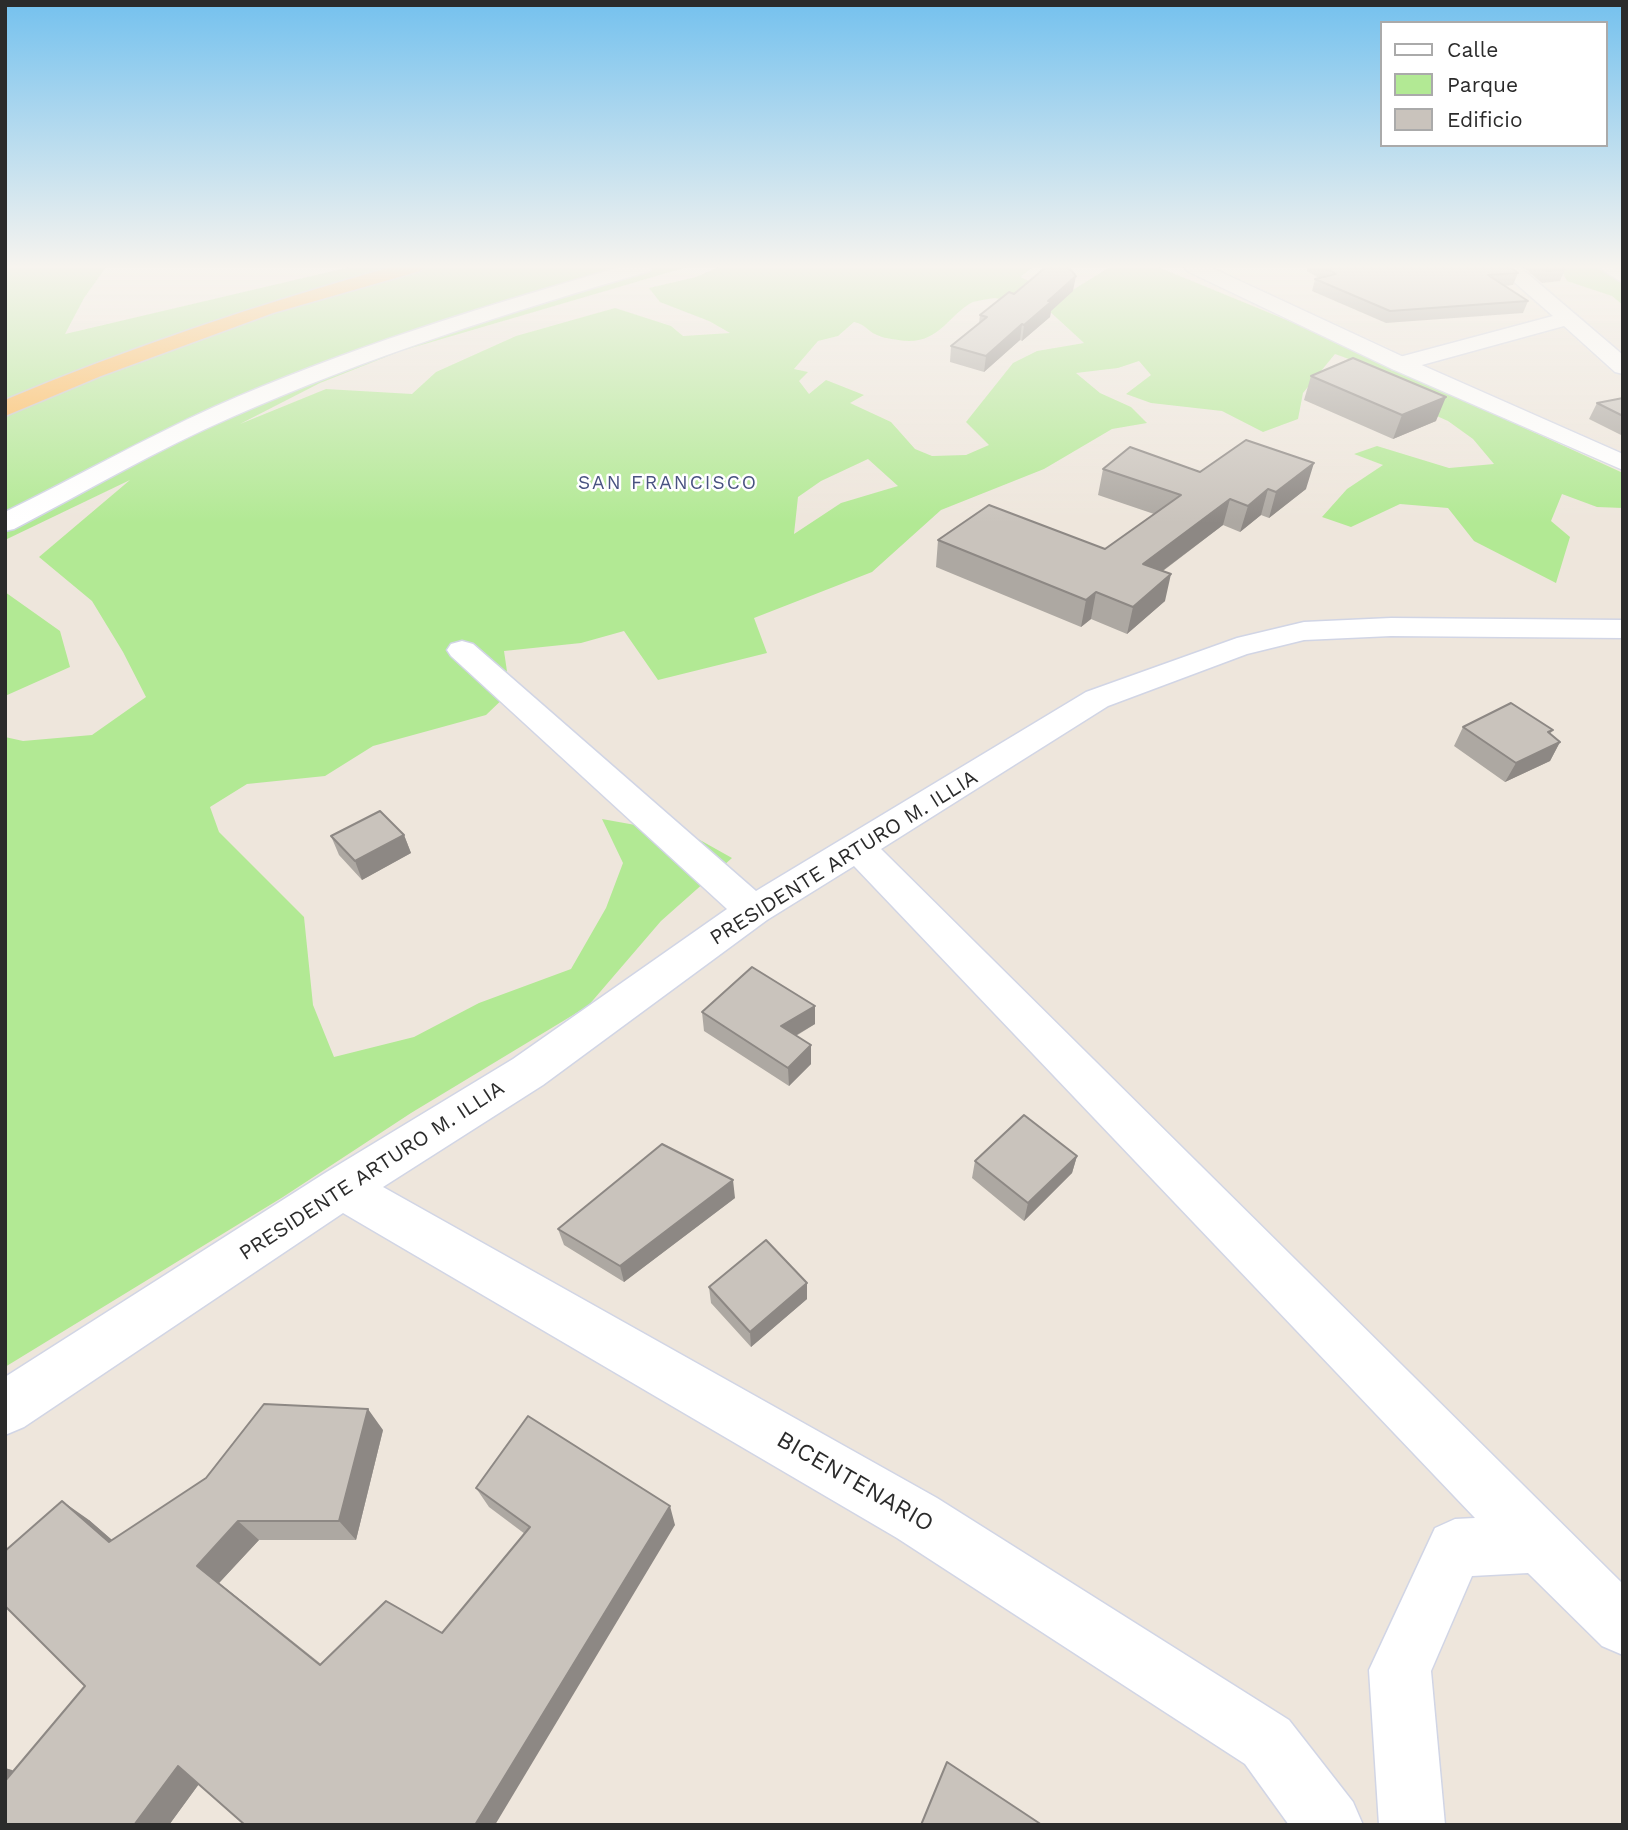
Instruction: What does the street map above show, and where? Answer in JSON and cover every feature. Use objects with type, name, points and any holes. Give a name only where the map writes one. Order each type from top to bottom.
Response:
[{"type":"highway","points":[[5,409],[93,371],[145,352]]},
{"type":"street","points":[[5,523],[221,413],[307,377],[377,352]]},
{"type":"street","points":[[1375,352],[1623,463]]},
{"type":"street","points":[[1400,364],[1443,352]]},
{"type":"street","name":"PRESIDENTE ARTURO M. ILLIA","points":[[5,1408],[342,1188],[528,1072],[752,910],[1097,699],[1237,646],[1304,631],[1343,628],[1623,629]]},
{"type":"street","points":[[462,650],[752,910]]},
{"type":"street","points":[[857,847],[1539,1544],[1623,1625]]},
{"type":"street","name":"BICENTENARIO","points":[[342,1188],[917,1518],[1267,1742],[1331,1825]]},
{"type":"street","points":[[1412,1825],[1400,1670],[1449,1560],[1455,1548],[1539,1544]]},
{"type":"green space","points":[[5,352],[397,352],[320,383],[240,424],[326,389],[412,394],[436,372],[480,352],[808,352],[794,369],[808,372],[799,381],[809,394],[826,380],[864,395],[850,403],[891,422],[915,449],[932,456],[966,455],[989,445],[966,422],[1013,363],[1034,352],[1360,352],[1623,473],[1623,508],[1597,507],[1562,494],[1551,521],[1570,537],[1556,583],[1474,541],[1448,508],[1400,504],[1351,527],[1322,517],[1347,489],[1383,465],[1354,454],[1377,446],[1449,468],[1494,464],[1473,439],[1448,421],[1349,377],[1357,362],[1335,354],[1303,393],[1298,419],[1263,432],[1222,411],[1151,403],[1126,394],[1151,375],[1139,361],[1118,368],[1076,373],[1100,393],[1131,407],[1147,423],[1112,429],[1044,469],[941,510],[872,572],[754,618],[767,653],[658,680],[624,631],[581,643],[504,651],[510,692],[486,715],[373,746],[325,776],[247,784],[210,807],[219,832],[304,917],[313,1005],[334,1057],[414,1037],[479,1003],[571,969],[606,908],[623,863],[602,819],[691,835],[732,858],[661,921],[588,1006],[411,1113],[283,1197],[5,1367],[5,737],[23,741],[92,735],[146,697],[92,601],[39,557],[130,480],[5,540]],"holes":[[[868,459],[898,486],[841,503],[794,534],[798,497],[821,481]]]},
{"type":"green space","points":[[5,592],[60,631],[70,667],[5,696]]},
{"type":"building","points":[[1353,358],[1446,397],[1402,415],[1311,376]]},
{"type":"building","points":[[1623,398],[1623,416],[1597,403]]},
{"type":"building","points":[[1246,440],[1314,463],[1276,492],[1268,489],[1248,506],[1230,499],[1143,564],[1171,574],[1133,607],[1096,592],[1086,600],[938,540],[989,505],[1105,549],[1181,495],[1103,469],[1130,447],[1200,472]]},
{"type":"building","points":[[1511,703],[1553,730],[1548,732],[1560,742],[1516,763],[1463,727]]},
{"type":"building","points":[[380,811],[404,835],[355,861],[331,836]]},
{"type":"building","points":[[752,967],[815,1006],[781,1026],[811,1045],[788,1068],[702,1012]]},
{"type":"building","points":[[1024,1115],[1077,1156],[1028,1203],[975,1161]]},
{"type":"building","points":[[662,1144],[733,1180],[620,1266],[558,1229]]},
{"type":"building","points":[[766,1240],[807,1283],[750,1332],[709,1287]]},
{"type":"building","points":[[264,1404],[368,1409],[339,1521],[238,1521],[197,1566],[320,1665],[386,1601],[442,1633],[530,1527],[476,1488],[528,1416],[670,1506],[475,1825],[245,1825],[178,1766],[134,1825],[5,1825],[5,1781],[85,1686],[5,1606],[5,1551],[62,1501],[109,1542],[206,1478]]},
{"type":"building","points":[[947,1762],[1042,1825],[921,1825]]},
{"type":"district","name":"SAN FRANCISCO","points":[[668,483]]}]
